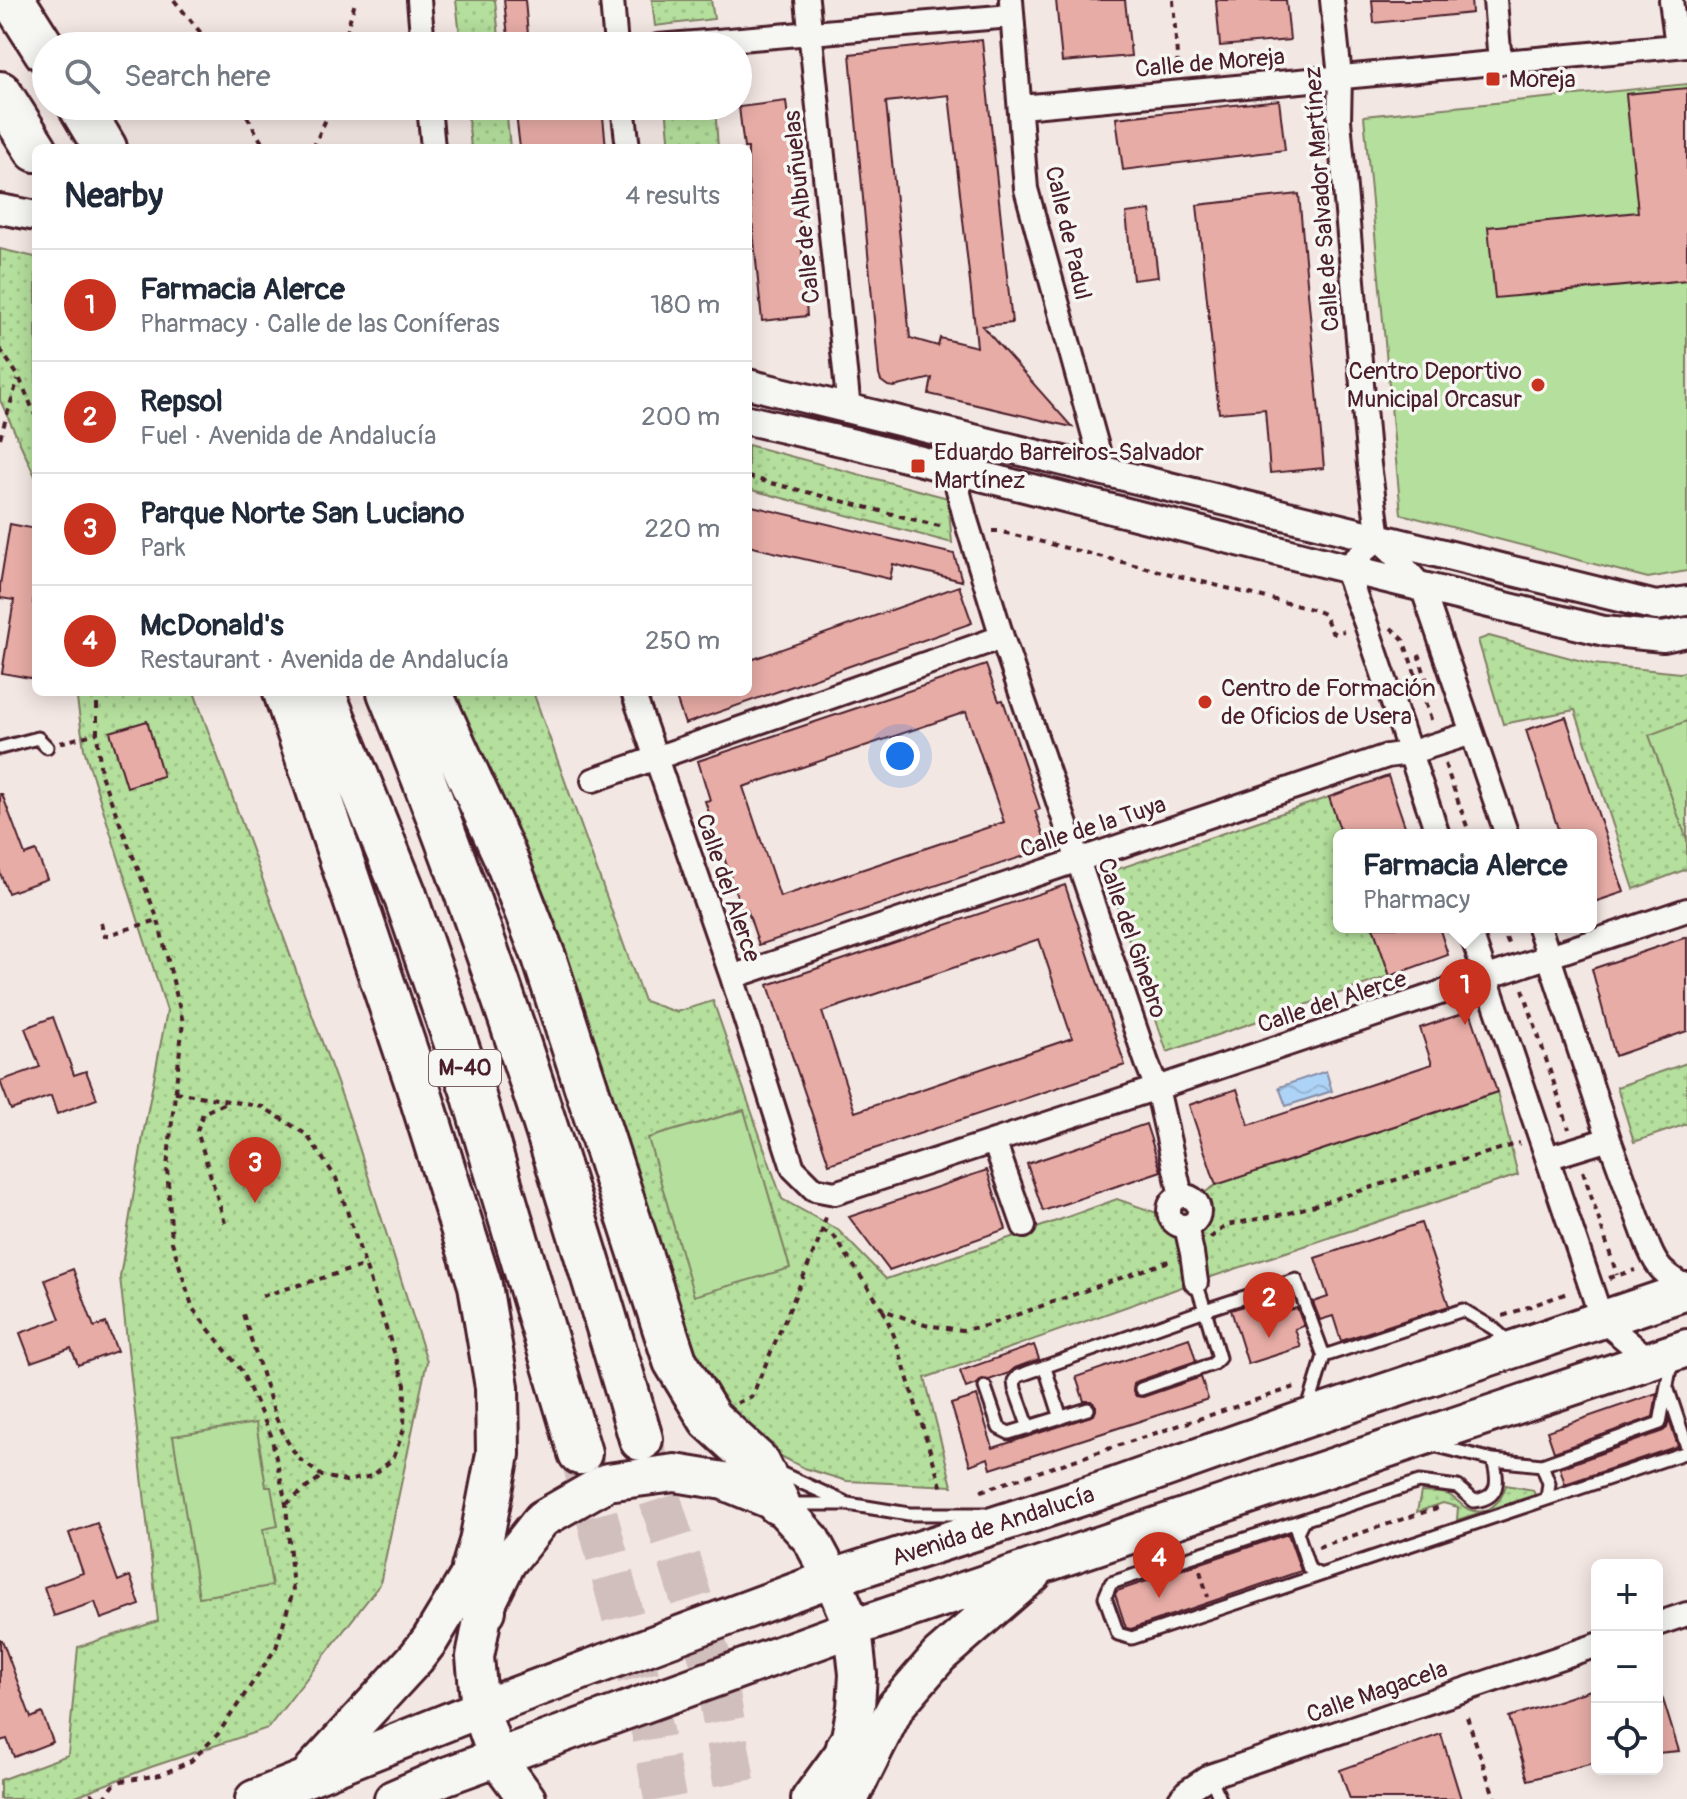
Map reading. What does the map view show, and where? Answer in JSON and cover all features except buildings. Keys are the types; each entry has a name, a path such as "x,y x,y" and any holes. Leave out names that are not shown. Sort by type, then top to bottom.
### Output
{"highway":[{"path":"13,0 33,32"},
{"path":"0,93 32,144"},
{"path":"88,120 103,144"},
{"path":"286,696 417,1084 480,1285 497,1387 498,1454 473,1569 484,1610"},
{"name":"M-40","path":"325,696 405,895 464,1065 580,1453"},
{"name":"M-40","path":"391,696 430,791 511,1023 590,1265 641,1439"},
{"path":"432,696 504,854 544,957 675,1361 710,1419 758,1463 778,1503"},
{"path":"841,1799 848,1747"}],"main road":[{"name":"Avenida de Andalucía","path":"254,1799 480,1709 832,1578 1033,1514 1687,1289"},
{"path":"393,1799 446,1776 853,1628 1413,1440 1670,1363"},
{"path":"527,1799 497,1758 480,1709 475,1657 484,1610 507,1563 542,1519 607,1482 675,1473 724,1481 778,1503 811,1539 853,1628 858,1674 856,1707 848,1747 810,1799"},
{"path":"849,1799 896,1706 939,1656 1046,1563"},
{"name":"Avenida de Andalucía","path":"305,1778 416,1658 473,1569"}],"street":[{"path":"419,0 422,32"},
{"path":"612,0 615,32"},
{"name":"Calle de Albuñuelas","path":"807,0 849,410"},
{"name":"Calle de Salvador Martínez","path":"1332,0 1340,77 1339,120 1369,465 1379,538"},
{"path":"1495,0 1500,63"},
{"name":"Calle de Moreja","path":"1021,107 1682,45 1671,0"},
{"path":"752,38 1011,8"},
{"name":"Calle de Padul","path":"1011,8 1026,189 1104,472"},
{"path":"430,120 433,144"},
{"path":"625,120 628,144"},
{"path":"0,209 32,215"},
{"path":"752,385 1656,606 1687,601"},
{"path":"752,421 1604,631 1663,637 1687,632"},
{"name":"Calle del Ginebro","path":"953,470 1002,637 1157,1088 1181,1196 1191,1198 1197,1205 1197,1218 1186,1226 1196,1282"},
{"path":"1345,568 1379,538"},
{"path":"1379,538 1422,587 1505,829"},
{"path":"1345,568 1436,829"},
{"path":"593,780 1002,637"},
{"name":"Calle del Alerce","path":"634,696 732,977 793,1168 814,1189 835,1193 1687,910"},
{"name":"Calle de la Tuya","path":"732,977 1387,756 1409,753 1472,733"},
{"path":"1471,933 1602,1320 1670,1363"},
{"path":"1541,933 1609,1139 1656,1264 1662,1272 1687,1289"},
{"path":"1547,1158 1609,1139"},
{"path":"994,1141 1024,1226"},
{"path":"1663,1622 1687,1614"},
{"name":"Calle Magacela","path":"1180,1799 1210,1776 1591,1647"}],"lane":[{"path":"0,748 38,738 47,747"},
{"path":"1029,1428 1015,1389 1014,1381 1018,1376 1296,1280 1324,1356 1305,1419"},
{"path":"1141,1389 1213,1364 1219,1358 1196,1282"},
{"path":"1324,1356 1463,1310 1493,1328 1517,1348"},
{"path":"1493,1460 1496,1481 1493,1494 1485,1500 1474,1501 1458,1487 1419,1482 1111,1583 1105,1597 1118,1634 1132,1638 1212,1612 1687,1449 1670,1363"},
{"path":"1413,1440 1493,1460 1542,1465 1660,1423 1670,1363"},
{"path":"1045,1368 1061,1418"},
{"path":"985,1387 999,1428 1009,1433 1088,1409"},
{"path":"758,1463 848,1504"},
{"path":"1542,1465 1549,1483 1547,1499"},
{"path":"778,1503 848,1504 909,1514 1033,1514"},
{"path":"1303,1520 1297,1532 1309,1569 1320,1575"},
{"path":"1210,1776 1220,1799"}],"path":[{"path":"174,0 200,32"},
{"path":"347,32 356,0"},
{"path":"1173,0 1180,92"},
{"path":"249,120 263,144"},
{"path":"315,144 326,120"},
{"path":"0,349 19,377 32,408"},
{"path":"0,438 19,377"},
{"path":"752,478 945,527"},
{"path":"998,531 1315,610"},
{"path":"1425,655 1419,657 1431,693"},
{"path":"79,1799 91,1794 101,1799 122,1781 160,1775 191,1761 218,1734 276,1648 293,1591 286,1504 271,1435 241,1370 193,1309 172,1242 167,1167 183,1022 158,920 101,775 97,696"},
{"path":"47,747 97,733"},
{"path":"101,923 104,936 158,920"},
{"path":"1504,933 1617,1275"},
{"path":"175,1092 263,1107 307,1135 336,1178 405,1385 404,1429 393,1459 372,1476 346,1481 322,1476 298,1458 286,1439 264,1383 243,1314"},
{"path":"225,1223 197,1131 203,1113 229,1101"},
{"path":"883,1310 925,1325 962,1330 985,1326 1192,1253 1227,1225 1289,1213 1520,1143"},
{"path":"729,1406 752,1396 822,1230 827,1210"},
{"path":"822,1230 834,1236 883,1310 895,1338 943,1492"},
{"path":"1484,1323 1656,1264"},
{"path":"262,1296 366,1265"},
{"name":"Avenida de Andalucía","path":"981,1491 1318,1379"},
{"path":"286,1504 322,1476"},
{"path":"1303,1551 1443,1506"},
{"path":"1195,1556 1212,1612"},
{"path":"1467,1717 1495,1799"}],"green space":[{"path":"456,0 495,0 498,32 459,32"},
{"path":"652,0 711,0 714,19 655,26"},
{"name":"Centro Deportivo Municipal Orcasur","path":"1687,84 1687,571 1648,578 1401,514 1364,116"},
{"path":"468,120 507,120 510,144 471,144"},
{"path":"667,120 716,120 718,144 670,144"},
{"path":"0,249 32,256 32,469 0,400"},
{"path":"752,446 948,498 952,543 752,490"},
{"path":"1489,636 1593,664 1680,673 1687,671 1687,869 1634,889 1575,710 1503,724 1478,640"},
{"path":"77,696 195,696 348,1113 427,1361 380,1584 268,1728 68,1799 0,1799 0,1780 68,1755 78,1647 158,1621 120,1277 167,1011 84,749"},
{"path":"451,696 534,696 644,1001 676,1012 713,1001 782,1199 838,1230 886,1279 1117,1199 1168,1217 1216,1185 1497,1092 1518,1175 1196,1282 925,1378 952,1486 847,1481 804,1468 759,1445 713,1399 686,1334 584,1012 506,814"},
{"path":"1687,721 1687,840 1649,735"},
{"path":"1329,797 1340,829 1333,829 1333,933 1375,933 1390,976 1167,1052 1106,873"},
{"path":"1687,1063 1687,1124 1634,1142 1617,1087"},
{"path":"744,1110 790,1268 694,1296 648,1138"},
{"path":"256,1423 266,1487 271,1487 278,1526 263,1529 272,1586 199,1597 173,1436"},
{"path":"1506,1485 1533,1490 1535,1495 1457,1520 1458,1507 1443,1503 1417,1512 1421,1492 1447,1494 1465,1508 1487,1510 1501,1497"}],"water":[{"path":"1326,1071 1332,1091 1286,1106 1279,1087"}],"tunnel":[{"path":"641,1439 716,1677 737,1799"},
{"path":"581,1454 652,1731 665,1799"}],"place":[{"name":"Moreja","path":"1493,79"},
{"name":"Centro Deportivo Municipal Orcasur","path":"1538,385"},
{"name":"Eduardo Barreiros-Salvador Martínez","path":"918,466"},
{"name":"Centro de Formación de Oficios de Usera","path":"1205,702"},
{"name":"Farmacia Alerce","path":"1465,1025"},
{"name":"Parque Norte San Luciano","path":"255,1203"},
{"name":"Repsol","path":"1269,1338"},
{"name":"McDonald's","path":"1159,1598"}]}
